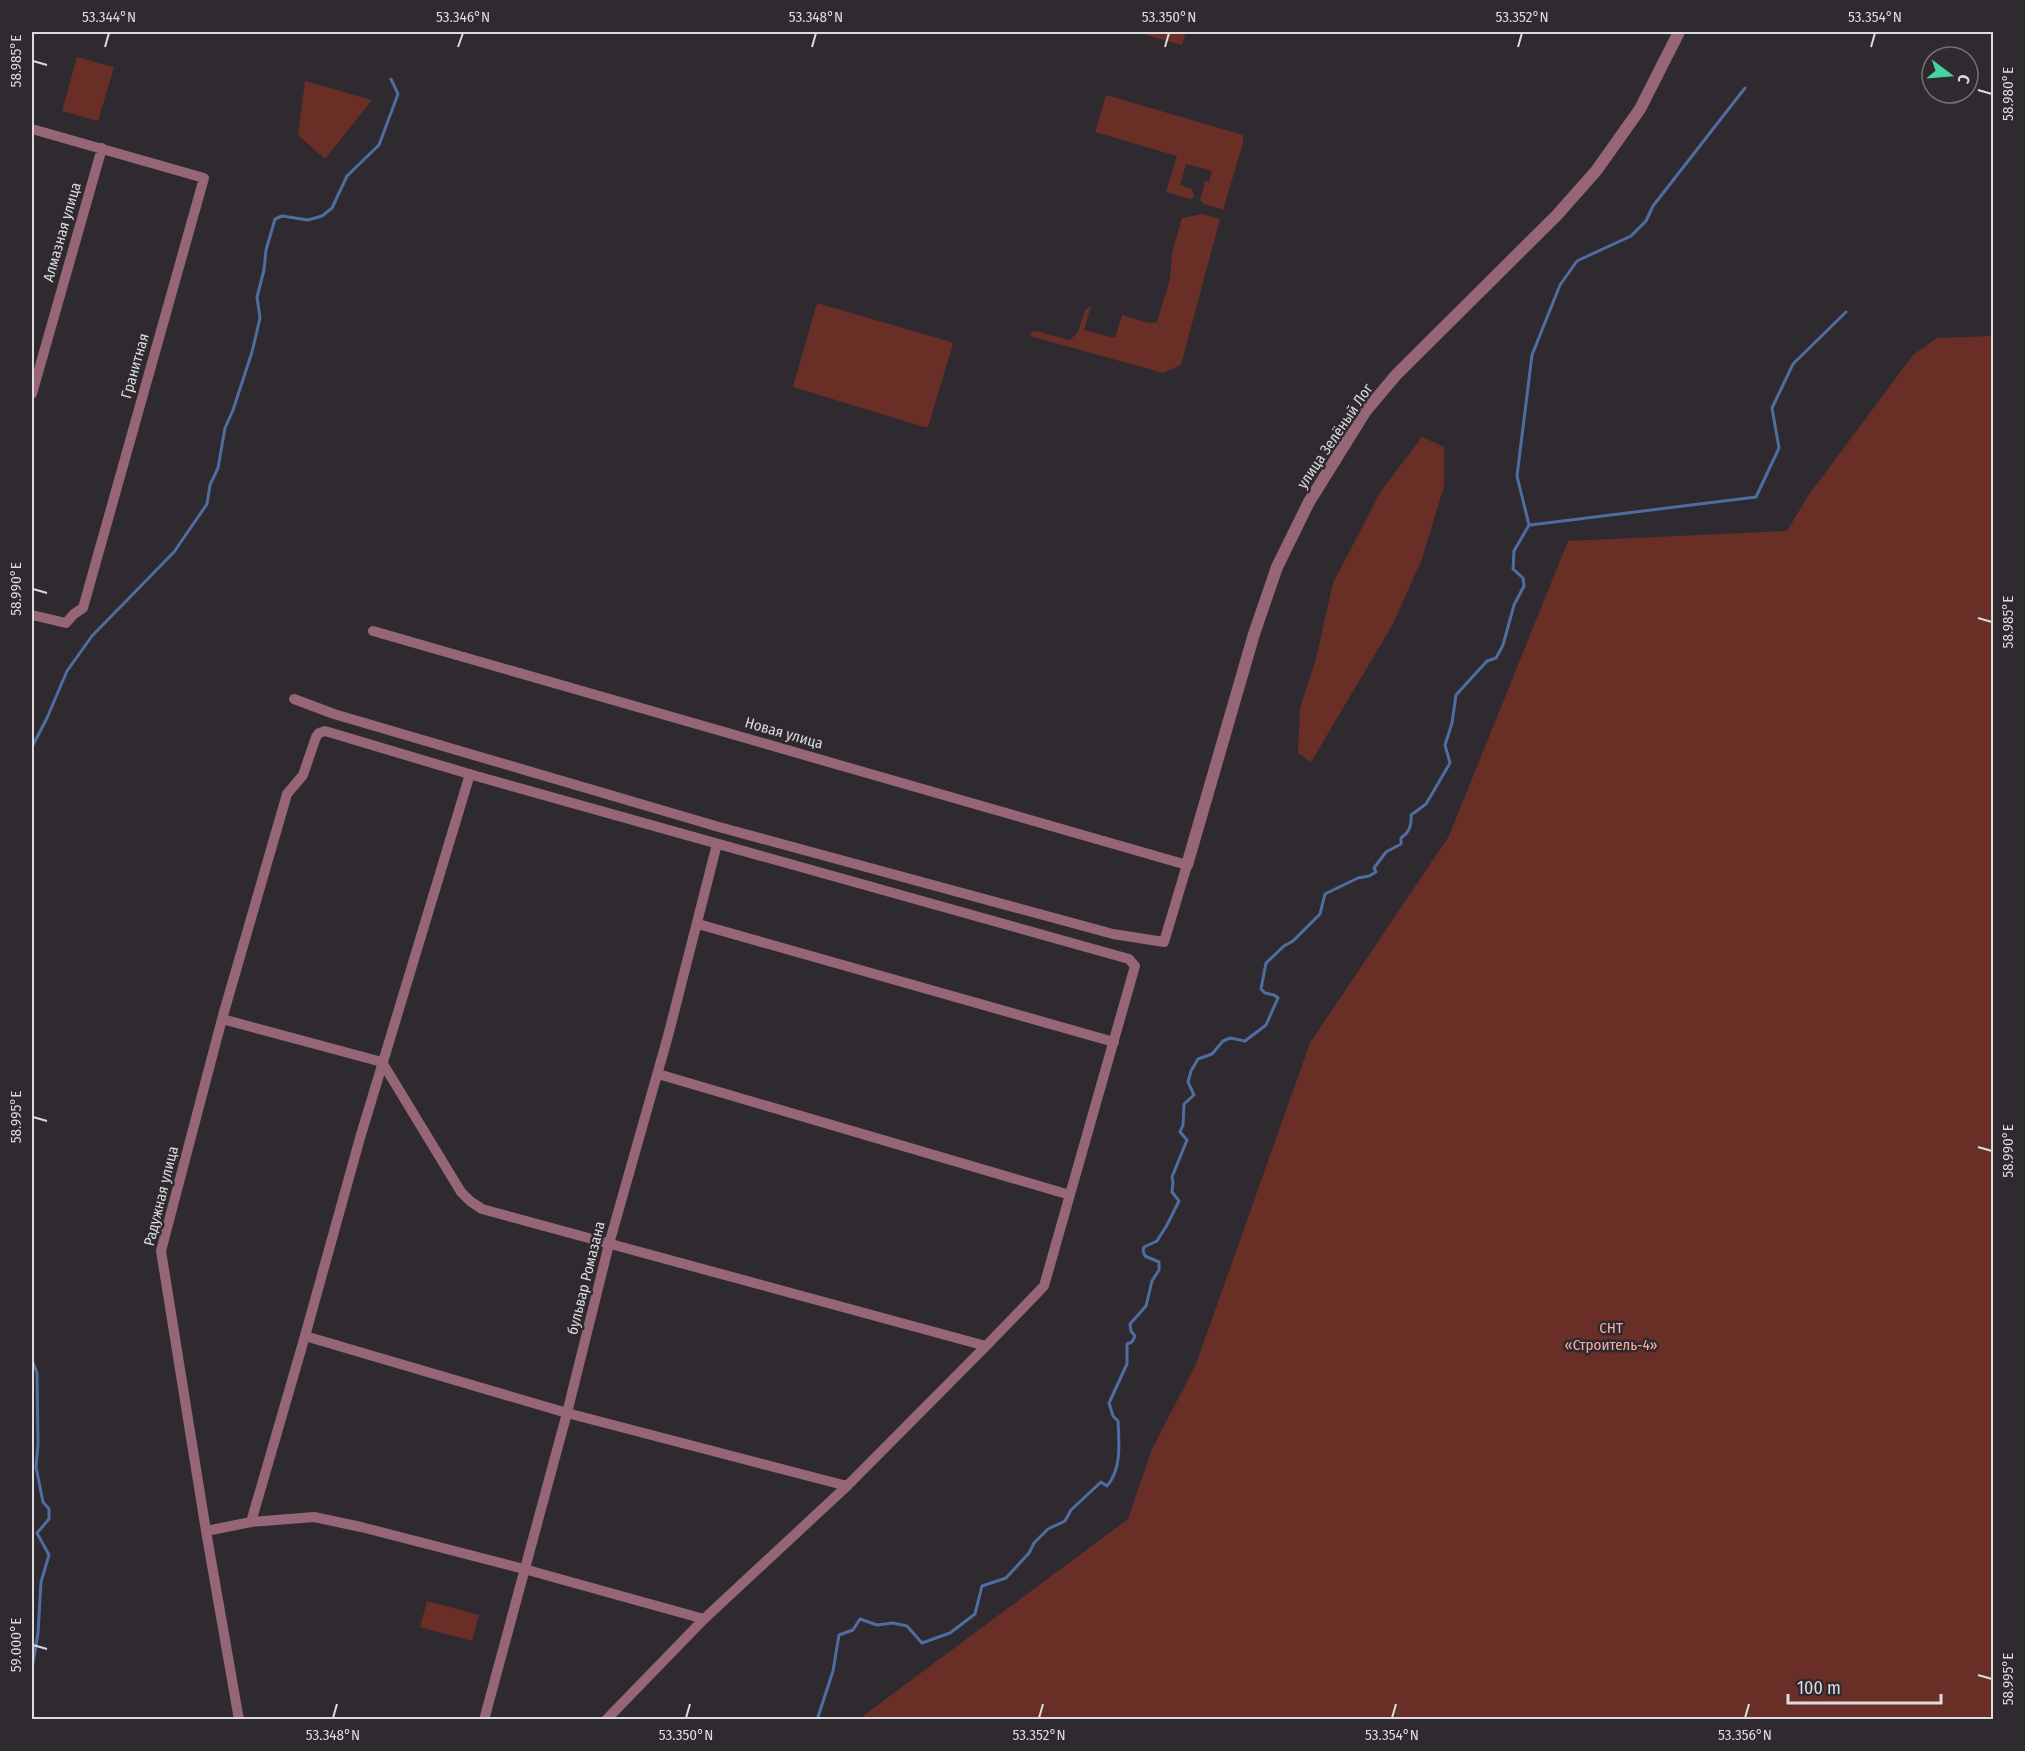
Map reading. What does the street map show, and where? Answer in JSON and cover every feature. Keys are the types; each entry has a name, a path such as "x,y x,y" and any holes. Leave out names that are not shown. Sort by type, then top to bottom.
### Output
{"street":[{"name":"улица Зелёный Лог","path":"294,699 346,717 719,827 1113,934 1164,942 1254,634 1277,567 1309,502 1365,412 1396,375 1557,215 1596,171 1640,109 1679,32"},
{"path":"32,129 102,148"},
{"name":"Алмазная улица","path":"32,394 102,148"},
{"name":"Гранитная","path":"32,615 66,623 83,609 204,178 102,148"},
{"name":"Новая улица","path":"374,631 1187,865"},
{"name":"Радужная улица","path":"239,1719 206,1532 161,1251 222,1019 287,794 303,775 314,742 320,733 325,731 470,774"},
{"path":"251,1522 382,1062 470,774 1130,959 1135,969 1044,1286 847,1486 704,1619 606,1719"},
{"name":"бульвар Ромазана","path":"484,1719 567,1413 609,1244 698,924 717,844"},
{"path":"698,924 1114,1042"},
{"path":"222,1019 382,1062 461,1192 482,1209 986,1347"},
{"path":"658,1074 1070,1195"},
{"path":"305,1336 567,1413 847,1486"},
{"path":"206,1532 251,1522 314,1517 524,1569 704,1619"}],"green space":[{"path":"1147,32 1186,32 1182,45 1146,35"},
{"path":"77,57 114,67 98,121 62,111"},
{"path":"305,81 372,100 325,159 298,135"},
{"path":"1106,95 1243,135 1243,143 1223,210 1204,204 1200,200 1205,181 1209,182 1212,171 1186,164 1180,185 1192,189 1194,197 1190,199 1166,192 1177,156 1095,132"},
{"path":"1202,214 1220,219 1181,365 1163,373 1030,336 1036,331 1070,340 1078,332 1085,310 1091,306 1084,330 1115,338 1122,315 1149,323 1157,322 1170,279 1172,253 1182,218"},
{"path":"817,303 953,344 928,427 793,387"},
{"name":"СНТ «Строитель-4»","path":"1993,336 1993,1719 859,1719 1128,1519 1152,1449 1196,1364 1310,1043 1449,836 1568,541 1787,531 1808,496 1913,355 1937,338"},
{"path":"1422,437 1444,447 1444,486 1422,559 1393,624 1311,762 1298,753 1300,708 1316,659 1333,583 1381,491"},
{"path":"427,1601 479,1615 472,1641 420,1627"}],"waterway":[{"path":"32,747 67,671 92,636 174,552 207,504 210,485 218,468 225,428 252,352 260,318 257,297 275,219 282,216 308,220 322,216 332,208 347,176 379,145 398,94 391,79"},
{"path":"817,1720 833,1671 839,1635 853,1630 860,1619 877,1625 893,1623 907,1626 922,1643 950,1633 975,1614 982,1586 1006,1578 1048,1529 1065,1521 1071,1510 1101,1482 1107,1486 1112,1479 1117,1464 1119,1438 1118,1421 1113,1416 1109,1403 1127,1364 1127,1344 1132,1342 1135,1336 1130,1324 1146,1306 1152,1281 1159,1270 1159,1262 1145,1256 1144,1247 1157,1241 1179,1201 1172,1192 1172,1177 1187,1140 1180,1132 1183,1125 1184,1104 1194,1095 1188,1082 1191,1071 1198,1059 1212,1054 1223,1041 1230,1038 1245,1041 1266,1025 1278,998 1261,989 1266,963 1284,946 1293,941 1320,914 1325,894 1376,872 1374,868 1386,852 1401,844 1401,838 1409,828 1411,815 1426,804 1450,763 1445,745 1452,723 1456,695 1487,661 1496,658 1503,645 1514,605 1524,586 1523,578 1513,569 1514,551 1529,525 1517,476 1532,355 1560,285 1577,261 1631,236 1646,221 1653,206 1745,88"},
{"path":"1530,525 1756,497 1779,448 1772,408 1793,364 1846,312"},
{"path":"32,1360 37,1373 36,1467 43,1502 49,1509 49,1519 37,1533 49,1555 41,1582 38,1633 32,1669"}]}
